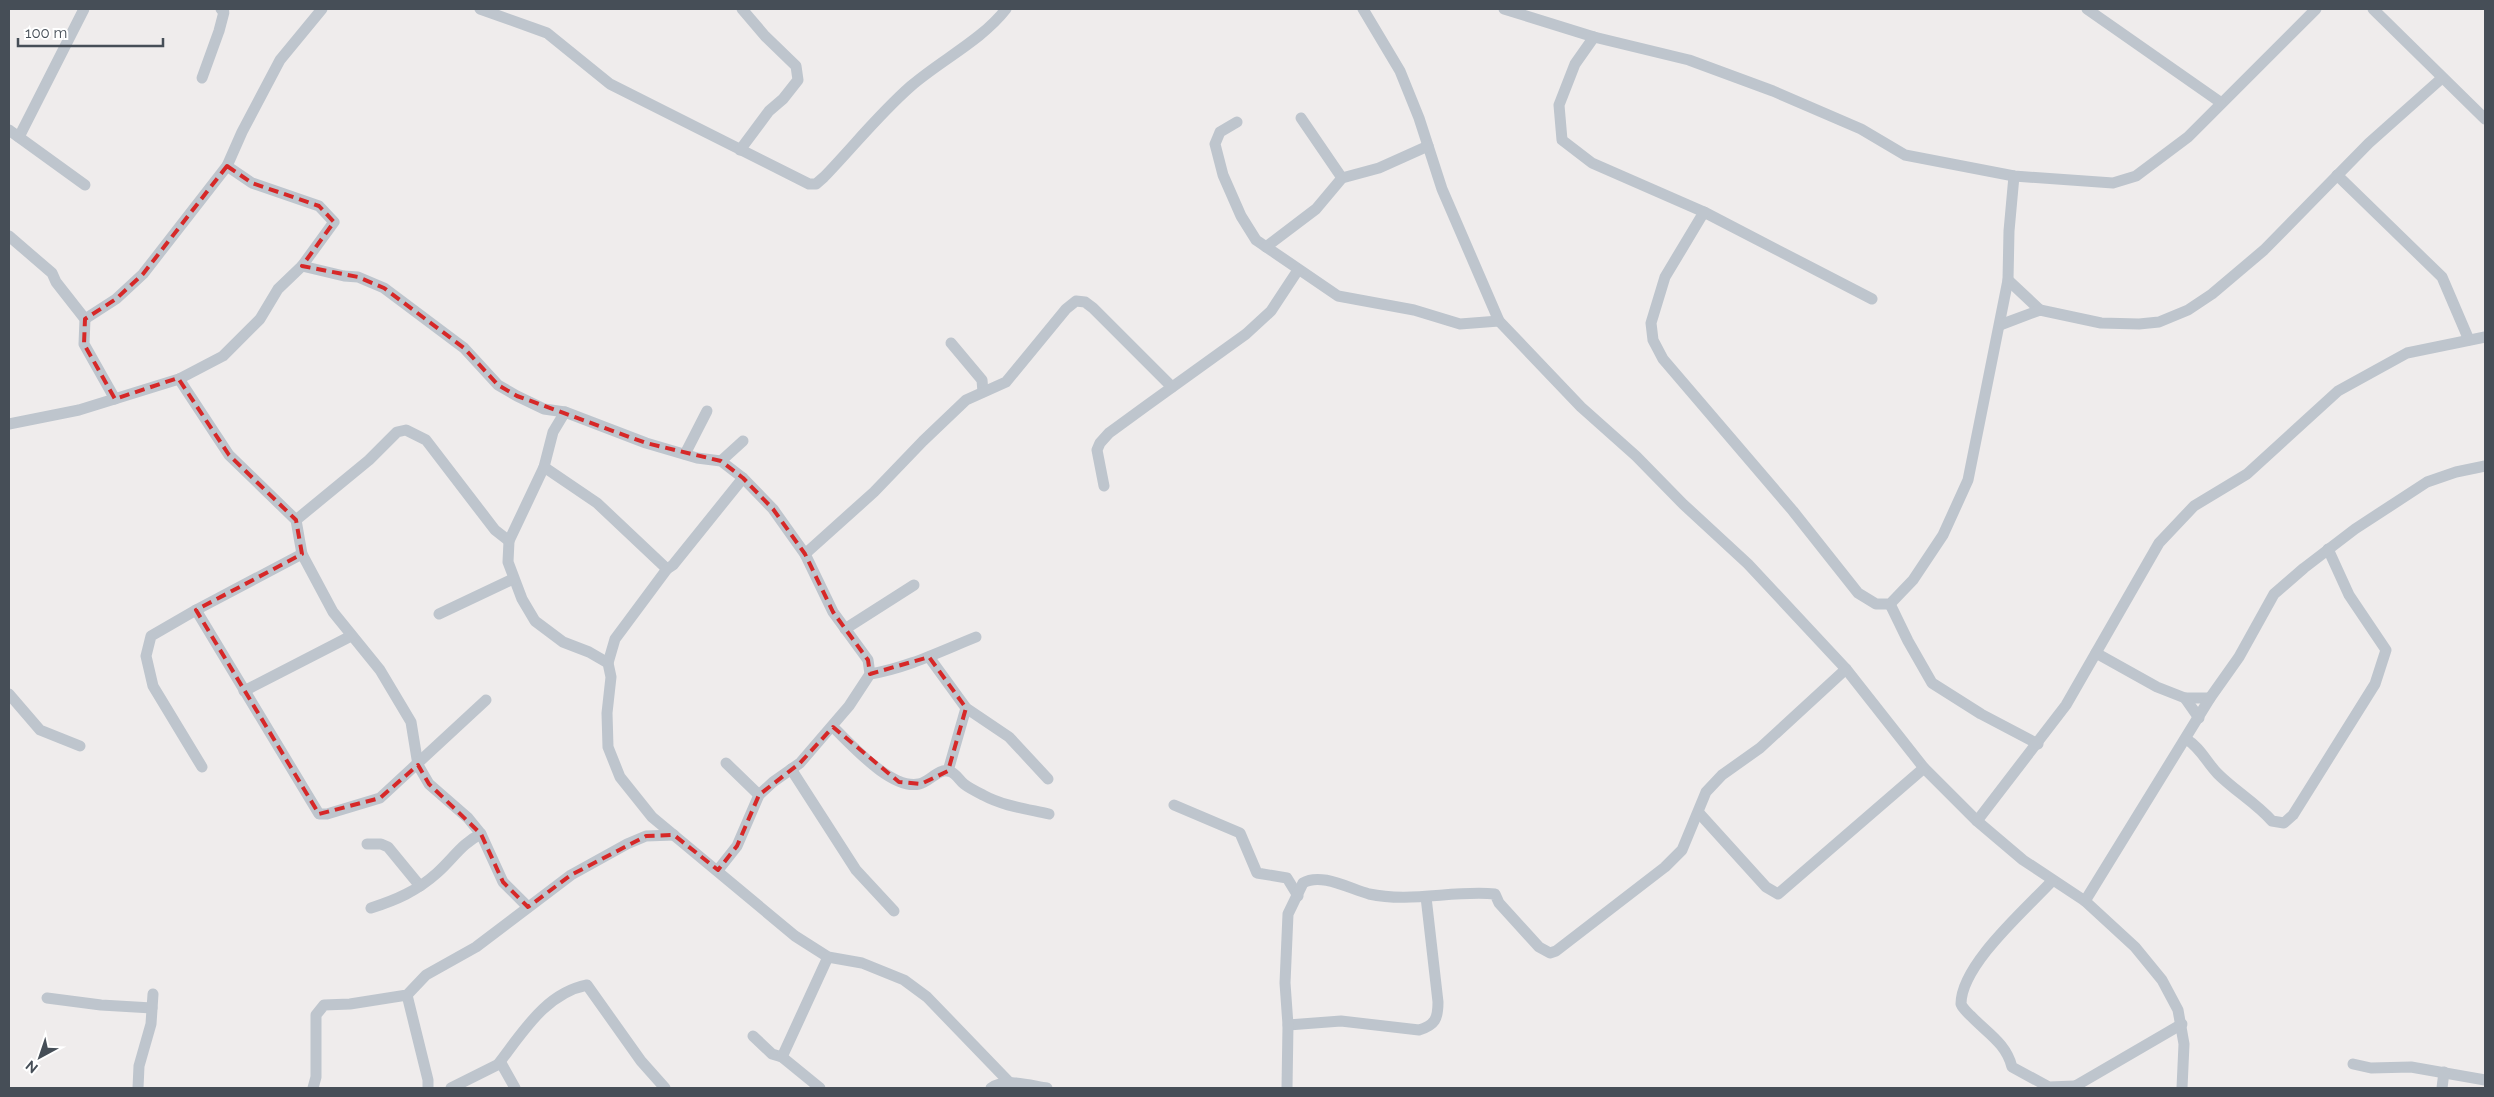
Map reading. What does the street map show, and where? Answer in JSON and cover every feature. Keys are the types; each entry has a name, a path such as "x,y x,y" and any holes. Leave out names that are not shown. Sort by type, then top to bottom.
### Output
{"street":[{"path":"19,137 84,9"},
{"path":"202,78 219,31 224,12 221,9"},
{"path":"85,319 116,299 143,274 227,166 280,60 322,9"},
{"path":"480,9 547,32 610,84 809,184 816,184 898,98 936,65 981,33 1006,9"},
{"path":"740,150 769,111 783,99 798,80 796,66 765,36 742,9"},
{"path":"1363,9 1400,71 1442,189 1499,321 1581,407 1636,456 1683,504 1748,564 1846,669 1924,768 1977,821 2023,860 2052,881 2085,901 2135,946 2162,980 2178,1010 2182,1024 2184,1044 2182,1088"},
{"path":"1504,9 1594,37 1689,60 1773,91 1861,129 1905,155 2014,176 2113,183 2136,176 2188,136 2220,102 2316,9"},
{"path":"2087,9 2220,102"},
{"path":"2374,9 2442,78 2485,118"},
{"path":"1594,37 1575,64 1559,105 1562,140 1592,163 1704,212 1872,299"},
{"path":"2000,325 2040,310 2101,322 2139,324 2159,322 2188,310 2212,294 2264,250 2370,143 2442,78"},
{"path":"1301,118 1342,178"},
{"path":"1238,122 1220,132 1215,144 1223,174 1241,216 1256,240 1338,296 1414,310 1460,324 1499,321"},
{"path":"9,130 84,184"},
{"path":"1266,247 1316,209 1342,178 1379,168 1428,146"},
{"path":"9,424 80,410 179,379 223,356 260,319 278,289 302,266 334,222 319,206 252,182 227,166"},
{"path":"2337,175 2442,277 2469,340"},
{"path":"1704,212 1665,278 1651,323 1653,340 1663,359 1710,413 1858,593 1876,604 1890,604 1913,580 1943,535 1968,480 2008,280 2009,231 2014,176"},
{"path":"9,236 52,272 56,282 85,319 84,344 115,399"},
{"path":"302,266 344,276 358,277 384,288 464,348 498,385 544,409 565,412 646,443 685,454 721,461 743,478 773,509 805,554 833,612 868,660 870,674 833,727 800,763 759,795 737,846 718,870"},
{"path":"1104,486 1097,450 1100,443 1109,433 1252,328 1270,311 1298,270"},
{"path":"2008,280 2040,310"},
{"path":"805,554 886,481 945,419 966,400 1006,382 1066,309 1076,301 1084,302 1093,308 1172,387"},
{"path":"1977,821 2038,744 2066,705 2159,543 2194,506 2247,474 2338,390 2407,354 2485,337"},
{"path":"951,343 982,380 983,392"},
{"path":"179,379 229,454 296,520 302,554 333,612 380,670 411,722 418,765 429,784 468,818 481,834 503,882 528,907"},
{"path":"565,412 553,432 544,468 509,541 508,562 514,579 535,621 563,642 589,652 608,663"},
{"path":"685,454 708,412"},
{"path":"296,520 369,460 397,432 406,430 426,440 495,530 509,541"},
{"path":"721,461 743,441"},
{"path":"2085,901 2210,698 2239,657 2274,594 2328,549 2427,482 2456,472 2485,466"},
{"path":"544,468 597,503 667,569"},
{"path":"743,478 673,565 667,569 615,639 608,663 611,677 607,713 608,747 620,777 652,817 795,936 828,957 862,963 904,980 927,997 1010,1086"},
{"path":"2186,739 2193,743 2219,775 2263,810 2272,821 2284,823 2294,815 2375,684 2386,650 2349,595 2328,549"},
{"path":"202,768 153,686 146,656 151,636 302,554"},
{"path":"439,614 514,579"},
{"path":"845,629 914,584"},
{"path":"1890,604 1932,683 1981,714 2038,744"},
{"path":"196,610 319,814 326,814 380,798 418,765 486,700"},
{"path":"244,691 351,636"},
{"path":"870,674 887,671 929,657 976,636"},
{"path":"2096,654 2157,687 2185,698 2210,698"},
{"path":"929,657 966,708 1009,737 1048,779"},
{"path":"1287,1088 1288,1025 1285,983 1288,914 1303,883 1316,878 1370,894 1392,897 1495,894 1498,903 1539,947 1550,953 1556,951 1665,867 1682,850 1699,813 1706,792 1722,775 1760,748 1846,669"},
{"path":"9,694 40,730 80,746"},
{"path":"2185,698 2199,718"},
{"path":"948,771 966,708"},
{"path":"833,727 882,771 899,782 909,785 921,784 943,771 953,772 964,784 989,799 1049,814"},
{"path":"726,763 759,795"},
{"path":"1699,813 1766,887 1778,894 1924,768"},
{"path":"791,769 856,870 894,911"},
{"path":"1174,805 1240,833 1258,872 1287,878 1298,896"},
{"path":"371,908 400,898 420,886 437,873 469,840 481,834"},
{"path":"313,1088 316,1077 316,1015 324,1005 359,1003 407,995 426,975 476,947 571,875 627,844 646,836 674,835"},
{"path":"367,844 381,844 388,847 420,886"},
{"path":"2052,881 1985,951 1967,982 1961,1004 2009,1053 2012,1067 2049,1086 2073,1087 2091,1083 2182,1024"},
{"path":"1288,1025 1341,1021 1419,1030 1430,1026 1438,1017 1438,1002 1426,897"},
{"path":"782,1057 828,957"},
{"path":"451,1088 500,1063 532,1021 555,997 576,987 586,985 592,990 606,1016 665,1088"},
{"path":"138,1088 139,1066 151,1024 153,994"},
{"path":"407,995 428,1080 428,1088"},
{"path":"47,998 101,1005 152,1008"},
{"path":"753,1036 772,1054 782,1057 820,1088"},
{"path":"500,1063 515,1088"},
{"path":"2352,1064 2370,1068 2411,1067 2485,1080"},
{"path":"2442,1088 2444,1072"},
{"path":"991,1088 995,1085 1048,1088"}],"highlighted area":[{"path":"227,166 252,183 319,206 334,222 302,266 358,277 384,288 464,348 498,385 517,396 646,443 721,461 743,478 773,509 805,554 833,612 868,660 870,674 929,657 966,708 948,771 921,784 899,782 833,727 800,763 759,795 737,846 718,870 674,835 646,836 571,875 528,907 503,882 481,834 429,784 418,765 380,798 319,814 196,610 302,554 296,520 229,455 178,378 115,399 84,344 85,319 116,299 143,274"}]}
